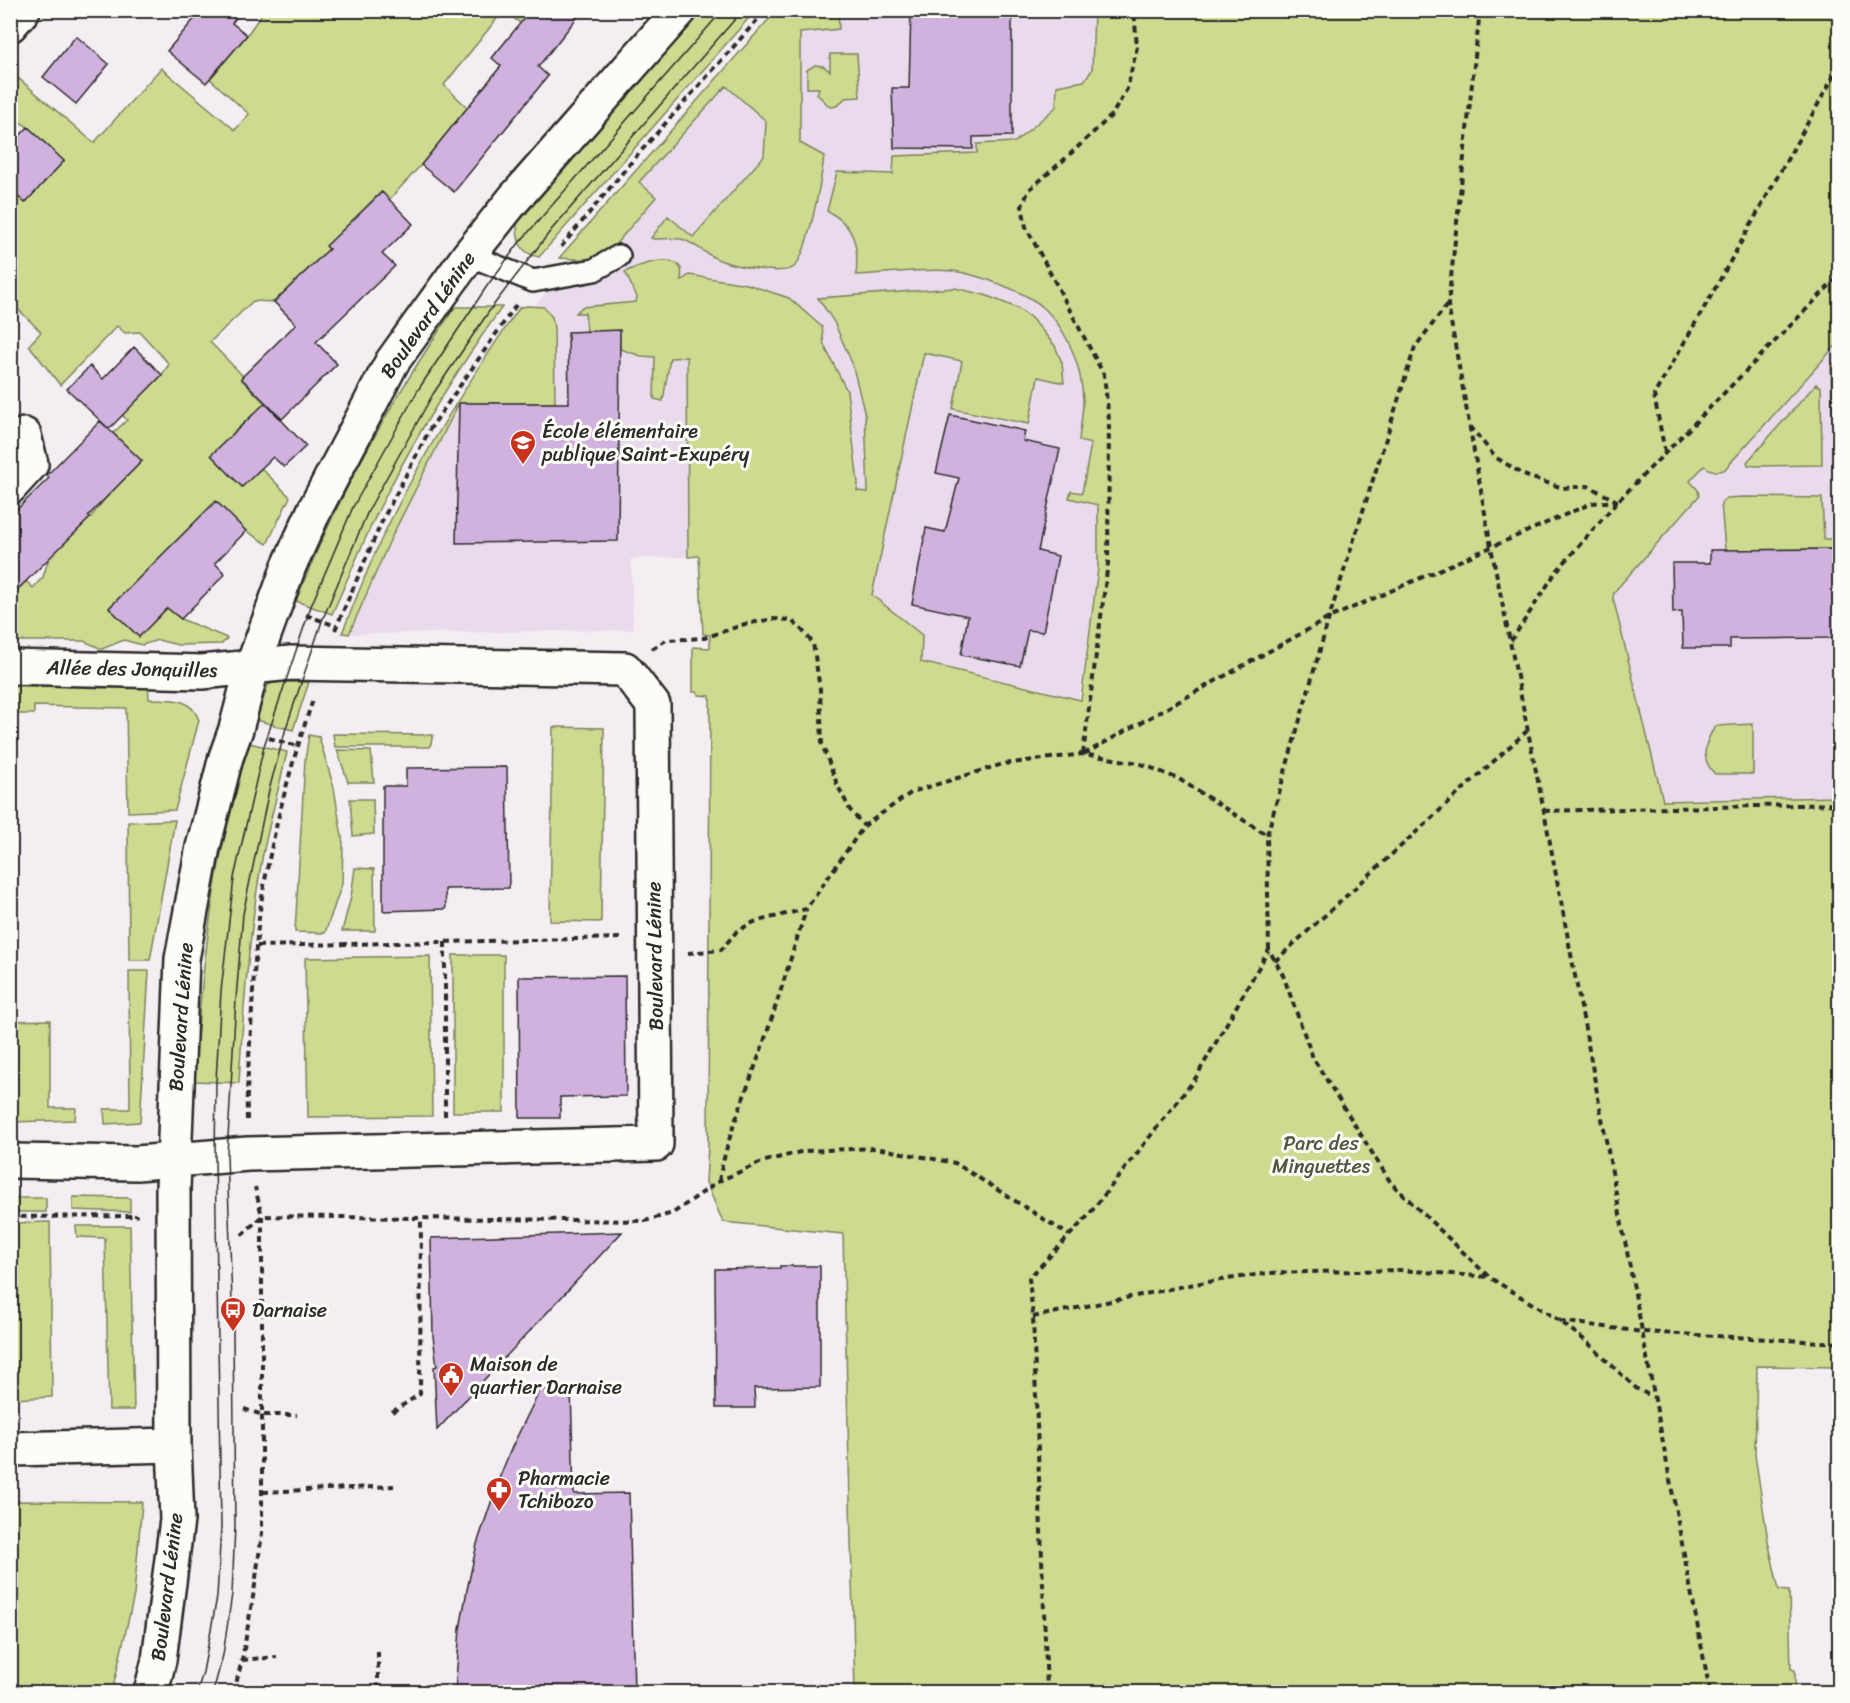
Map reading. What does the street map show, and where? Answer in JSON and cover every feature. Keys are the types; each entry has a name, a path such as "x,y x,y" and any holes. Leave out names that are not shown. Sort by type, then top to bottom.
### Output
{"street":[{"path":"10,25 23,10"},
{"name":"Boulevard Lénine","path":"151,1692 159,1660 177,1520 174,1445 174,1159 182,959 203,847 252,668 289,566 315,509 392,362 469,255 513,200 680,10"},
{"path":"10,487 31,464 24,435"},
{"path":"252,668 291,663 625,669"},
{"name":"Allée des Jonquilles","path":"10,668 202,672 252,668"},
{"name":"Boulevard Lénine","path":"10,1161 137,1163 248,1154 656,1144 653,705 625,669"},
{"path":"10,1449 174,1445"}],"lane":[{"path":"469,255 533,280 594,270 619,256"}],"path":[{"path":"234,1692 255,1585 262,1533 263,1492 262,1216 248,1154 247,1095 261,910 273,844 297,746 336,626 383,519 430,429 533,280 633,160 765,10"},
{"path":"1083,754 1108,563 1109,420 1104,375 1026,227 1022,206 1029,190 1112,115 1127,88 1137,47 1134,10"},
{"path":"1480,10 1448,304 1491,547 1544,811 1710,1692"},
{"path":"1665,452 1654,395 1839,65"},
{"path":"1511,641 1556,572 1618,501 1839,274"},
{"path":"1448,304 1415,347 1329,618 1267,835 1269,950 1283,975 1313,1058 1391,1183 1489,1277 1560,1321 1587,1342 1637,1389 1654,1397"},
{"path":"1468,424 1495,457 1526,476 1563,488 1588,486 1618,501"},
{"path":"1083,754 1329,618 1592,503 1618,501"},
{"path":"625,669 666,640 704,638 745,624 773,619 791,621 813,644 820,689 822,744 837,784 850,810 864,826"},
{"path":"1275,961 1528,730"},
{"path":"719,1181 735,1120 777,1003 806,909 864,826 912,792 1003,764 1083,754 1139,763 1179,779 1267,835"},
{"path":"1544,811 1839,804"},
{"path":"257,946 445,942 721,950 737,931 754,922 806,909"},
{"path":"445,942 445,1149"},
{"path":"1047,1692 1033,1317 1029,1278 1087,1217 1195,1079 1269,950"},
{"path":"242,1235 262,1216 645,1221 673,1213 719,1181 762,1162 804,1151 876,1148 955,1163 1069,1235"},
{"path":"10,1217 136,1216 137,1163"},
{"path":"392,1412 420,1394 421,1218"},
{"path":"1033,1317 1194,1284 1268,1273 1400,1270 1489,1277"},
{"path":"1560,1321 1642,1332 1839,1343"},
{"path":"244,1409 263,1415 297,1415"},
{"path":"263,1492 394,1486"},
{"path":"378,1652 378,1692"},
{"path":"242,1660 277,1657"}],"shaded area":[{"path":"783,11 1123,11 1127,29 1017,191 1014,209 1099,396 1098,568 1079,698 921,662 699,556 631,559 633,630 349,634 391,538 459,403 528,306 535,306 573,259 567,259"},
{"path":"1839,323 1839,797 1663,801 1598,584 1686,485"}],"green space":[{"path":"257,11 503,11 444,85 468,108 389,200 381,192 327,246 346,266 316,261 274,302 253,301 210,342 243,376 241,379 283,422 271,434 253,414 211,455 242,486 261,468 290,497 267,544 246,531 216,502 109,608 139,637 167,608 181,619 227,638 222,644 178,645 158,640 142,645 124,640 102,649 84,641 11,641 11,597 26,581 33,588 43,577 49,558 90,518 142,461 113,433 127,420 122,415 162,375 169,364 140,332 125,333 117,326 60,385 29,345 41,332 11,304 11,245 14,241 11,237 10,189 25,202 64,161 28,127 11,116 11,72 94,143 161,68 235,130 249,114 210,79 261,15"},
{"path":"505,11 527,11 557,32 546,44"},
{"path":"703,11 755,11 539,257 528,253 519,241 517,224"},
{"path":"776,11 838,11 839,29 800,33 800,143 824,156 809,232 799,260 794,267 780,271 748,267 717,259 681,239 651,238 668,216 693,237 764,156 766,121 726,86 639,182 656,197 610,251 592,260 559,258"},
{"name":"Parc des Minguettes","path":"1094,11 1839,11 1839,342 1724,470 1714,471 1704,466 1690,481 1698,490 1699,496 1614,592 1613,598 1663,801 1839,797 1839,1367 1757,1366 1755,1455 1768,1541 1779,1590 1789,1591 1791,1669 1795,1670 1795,1692 855,1692 843,1234 723,1222 706,1182 710,696 693,692 693,647 710,648 710,635 703,634 699,556 688,557 687,357 670,358 663,401 654,399 655,357 641,356 620,349 620,331 587,332 585,313 576,313 582,307 636,302 637,297 625,272 645,264 662,261 676,263 680,267 681,281 689,275 747,284 789,298 822,327 824,345 847,391 857,491 868,492 865,415 852,363 834,322 818,298 955,288 985,295 1017,308 1030,317 1055,346 1062,363 1064,383 1038,377 1029,424 953,409 962,361 924,353 872,595 922,635 921,662 1081,700 1098,568 1098,505 1069,498 1071,491 1082,493 1091,444 1079,441 1083,405 1082,388 1077,363 1067,339 1045,309 1027,296 975,276 942,270 856,275 857,255 853,238 844,223 827,211 837,172 893,174 894,156 977,153 977,144 1015,142 1056,107 1057,86 1084,81 1092,70"},
{"path":"830,54 857,54 860,97 845,98 839,105 830,107 817,94 819,88 807,88 807,70 815,65 823,66 830,71"},
{"path":"455,307 502,307 441,398 413,445 372,523 332,614 296,601 329,524 367,450 409,377"},
{"path":"520,307 544,307 552,317 555,403 459,403 391,538 349,634 342,633 381,540 428,450 463,392"},
{"path":"1839,359 1839,467 1834,467 1831,366"},
{"path":"1816,384 1821,387 1822,465 1748,465 1747,462"},
{"path":"1726,498 1822,498 1824,539 1839,539 1839,549 1725,550 1721,503"},
{"path":"276,682 309,682 293,730 256,720 268,685"},
{"path":"148,684 149,699 185,703 195,712 199,720 175,810 128,812 126,708 34,706 34,714 11,714 10,685"},
{"path":"1753,724 1753,774 1715,774 1707,763 1705,750 1716,726"},
{"path":"553,727 604,728 601,922 550,921"},
{"path":"333,734 433,735 430,747 335,747"},
{"path":"309,735 319,737 334,788 343,843 342,884 325,933 295,932 305,760"},
{"path":"249,743 287,752 257,887 247,971 239,1083 194,1081 211,910 227,826"},
{"path":"337,750 371,751 374,782 348,782"},
{"path":"350,799 373,799 374,834 353,836"},
{"path":"175,820 150,960 129,960 128,822"},
{"path":"355,868 374,869 375,931 342,931 351,897"},
{"path":"453,955 504,955 504,1112 453,1112"},
{"path":"430,956 432,1116 308,1117 305,958"},
{"path":"129,971 149,971 140,1122 105,1124 104,1109 130,1109"},
{"path":"50,1020 50,1108 76,1108 75,1120 11,1122 11,1021"},
{"path":"73,1197 130,1198 130,1212 73,1210"},
{"path":"10,1198 46,1198 46,1212 11,1212"},
{"path":"50,1222 52,1397 11,1399 11,1223"},
{"path":"76,1226 130,1226 134,1410 109,1410 105,1238 77,1237"},
{"path":"11,1501 142,1502 134,1595 112,1692 11,1692"}],"building":[{"path":"202,10 242,10 232,23 247,35 206,83 167,51"},
{"path":"531,10 583,10 538,67 548,76 454,192 421,165 501,66 492,58"},
{"path":"911,10 1012,10 1012,136 973,137 973,149 894,148 892,88 909,88"},
{"path":"76,36 109,64 76,104 43,77"},
{"path":"28,127 64,161 25,203 10,189 10,146"},
{"path":"382,192 413,224 382,254 395,266 316,342 337,364 282,419 241,378 296,324 274,302 329,249 326,246"},
{"path":"620,330 618,541 456,543 459,403 569,403 568,332"},
{"path":"134,347 162,375 109,429 67,389 90,366 103,379"},
{"path":"265,403 306,446 284,467 273,457 242,487 211,455"},
{"path":"950,415 1025,431 1023,441 1060,449 1038,551 1058,556 1043,632 1028,630 1020,666 961,655 968,616 912,604 926,528 945,532 959,478 936,473"},
{"path":"100,421 142,461 88,516 90,518 10,597 10,516 49,478 47,475"},
{"path":"216,501 246,531 215,563 225,574 181,619 167,608 139,637 109,608"},
{"path":"1839,549 1839,638 1730,639 1730,648 1683,648 1682,612 1673,613 1672,563 1710,563 1710,550"},
{"path":"507,767 509,888 445,889 446,909 383,911 383,786 406,786 406,768"},
{"path":"625,976 626,1096 560,1097 560,1118 520,1118 519,977"},
{"path":"622,1232 437,1430 434,1367 437,1366 433,1336 431,1238"},
{"path":"780,1266 820,1266 820,1387 754,1388 755,1408 716,1408 715,1269 780,1268"},
{"path":"540,1390 571,1390 574,1494 629,1493 634,1692 455,1692 460,1629 477,1544 500,1476"}],"tram line":[{"path":"197,1692 217,1597 221,1527 215,1156 221,991 234,878 264,746 311,606 353,507 418,390 487,286 519,243 723,10"},
{"path":"213,1692 223,1655 232,1594 235,1526 233,1333 227,1155 236,999 243,914 269,790 286,728 322,621 368,511 433,394 492,307 552,229 743,10"}],"place":[{"name":"École élémentaire publique Saint-Exupéry","path":"523,466"},
{"name":"Darnaise","path":"233,1333"},
{"name":"Maison de quartier Darnaise","path":"451,1398"},
{"name":"Pharmacie Tchibozo","path":"499,1513"}]}
